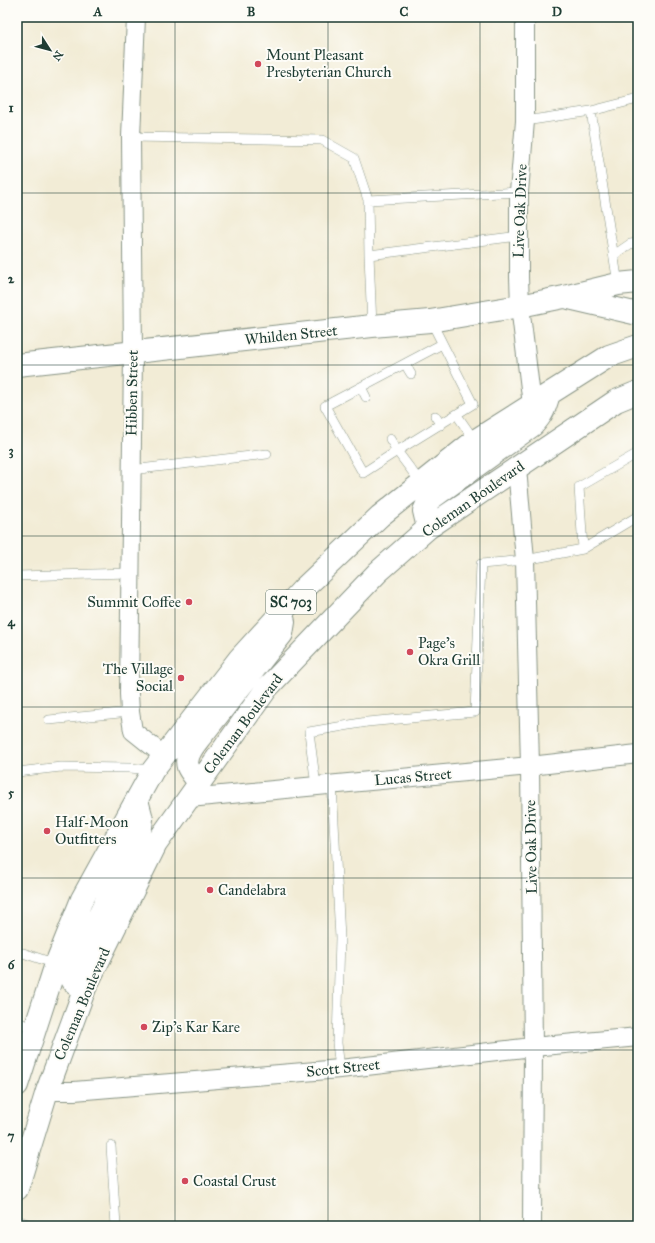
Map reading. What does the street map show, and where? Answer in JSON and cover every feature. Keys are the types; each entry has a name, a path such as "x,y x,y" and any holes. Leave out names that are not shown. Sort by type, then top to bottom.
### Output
{"main road":[{"name":"Whilden Street","path":"17,365 430,321 520,306 628,283"},
{"name":"Whilden Street","path":"564,297 638,314"},
{"name":"SC 703","path":"17,1085 26,1026 56,964 82,899 158,763 238,659 302,590 380,516 475,441 609,356 638,346"},
{"name":"Coleman Boulevard","path":"17,1189 47,1091 85,988 156,844 267,688 378,572 428,528 616,401 638,392"},
{"path":"428,528 424,511 429,500 533,425 545,409 541,399"},
{"path":"194,790 187,759 190,751 282,634 284,622 282,612"},
{"path":"85,988 73,982 71,980 71,975 141,827 142,819 137,800"}],"street":[{"name":"Hibben Street","path":"136,17 131,137 133,353 129,694 133,731 158,763"},
{"name":"Live Oak Drive","path":"525,17 525,121 519,192 520,306 541,399"},
{"name":"Live Oak Drive","path":"517,468 525,560 530,766 533,1047 532,1226"},
{"name":"Lucas Street","path":"194,790 324,785 530,766 638,754"},
{"name":"Scott Street","path":"47,1091 82,1090 340,1069 533,1047 638,1037"}],"lane":[{"path":"525,121 592,110 638,99"},
{"path":"592,110 614,255 628,283"},
{"path":"131,137 322,140 354,158 368,200 368,255 372,326"},
{"path":"368,200 519,192"},
{"path":"368,255 519,236"},
{"path":"614,255 630,244 638,243"},
{"path":"430,321 442,344 473,404 363,473 325,406 442,344"},
{"path":"405,364 411,374"},
{"path":"361,387 366,397"},
{"path":"457,415 475,441"},
{"path":"435,416 441,424"},
{"path":"390,438 397,451 421,484"},
{"path":"583,549 579,487 638,453"},
{"path":"131,470 267,454"},
{"path":"340,1069 337,1043 340,938 324,785 309,732 367,722 476,712 481,564 525,560 583,549 638,516"},
{"path":"17,576 130,573"},
{"path":"48,720 130,712"},
{"path":"17,772 61,767 129,768 158,763"},
{"path":"17,954 23,953 56,964"},
{"path":"111,1146 116,1226"},
{"path":"17,1220 32,1226"}],"place":[{"name":"Mount Pleasant Presbyterian Church","path":"258,64"},
{"name":"Summit Coffee","path":"189,602"},
{"name":"Page's Okra Grill","path":"410,652"},
{"name":"The Village Social","path":"181,678"},
{"name":"Half-Moon Outfitters","path":"47,831"},
{"name":"Candelabra","path":"210,890"},
{"name":"Zip's Kar Kare","path":"144,1027"},
{"name":"Coastal Crust","path":"185,1181"}]}
